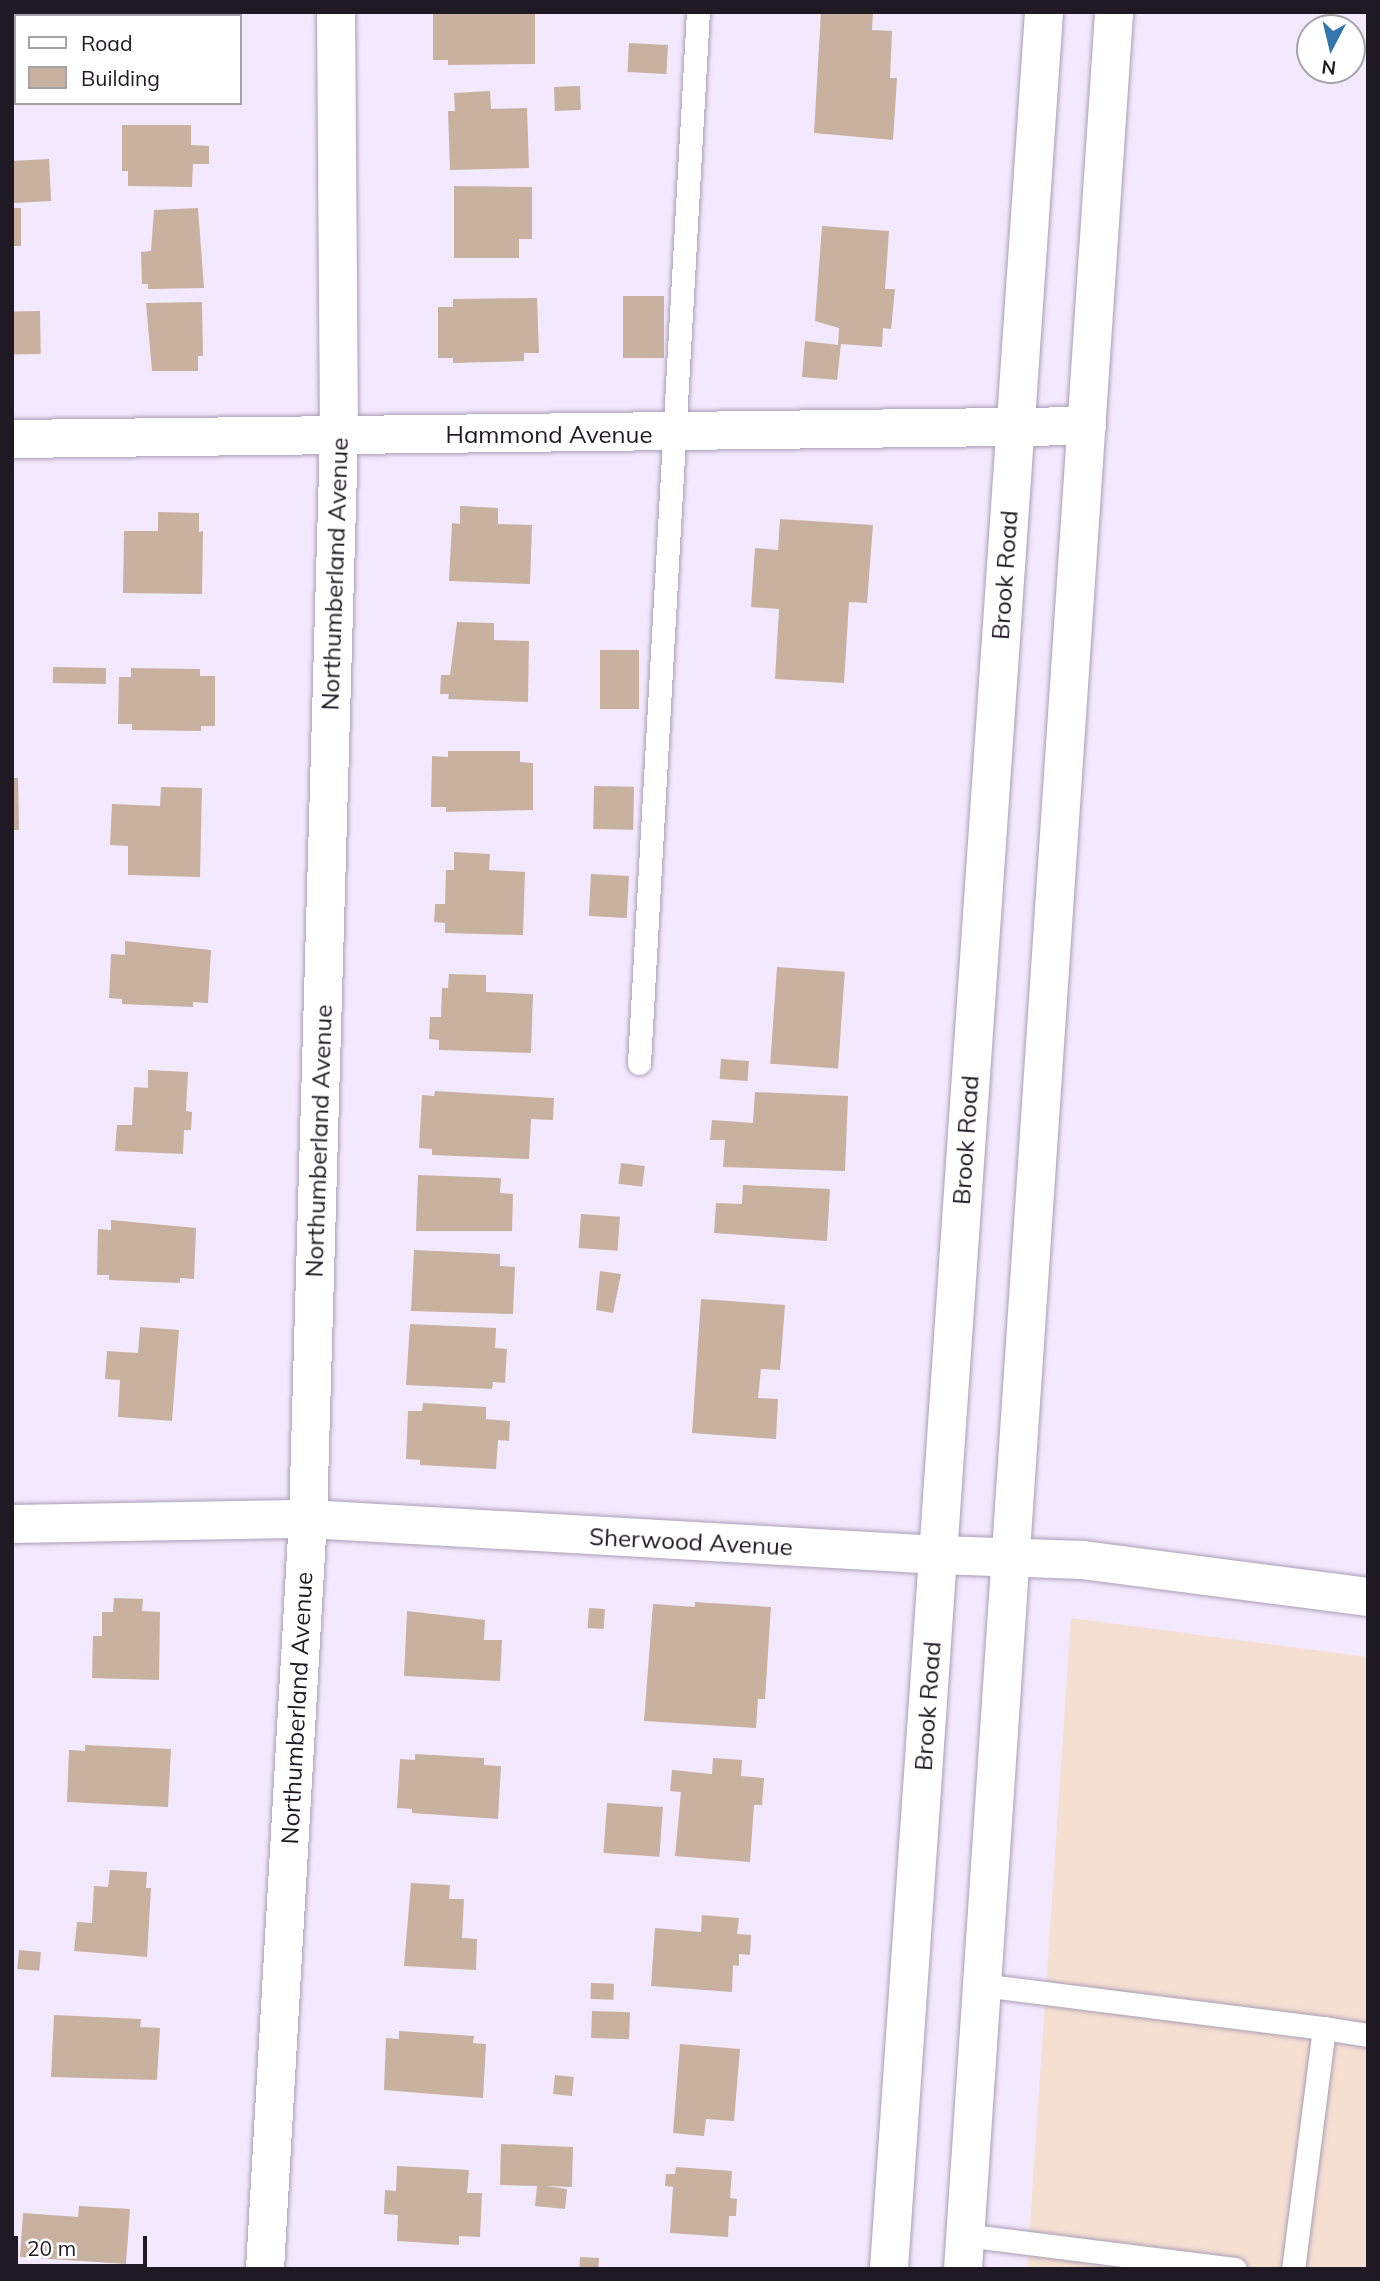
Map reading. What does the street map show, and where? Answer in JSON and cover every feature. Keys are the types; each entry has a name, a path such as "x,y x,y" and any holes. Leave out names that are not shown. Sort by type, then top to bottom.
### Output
{"street":[{"name":"Northumberland Avenue","path":"265,2269 308,1519 339,436 336,12"},
{"name":"Brook Road","path":"889,2269 1044,12"},
{"path":"964,2252 1114,12"},
{"name":"Hammond Avenue","path":"12,439 677,434 1087,426"},
{"name":"Sherwood Avenue","path":"12,1524 308,1519 939,1555 1083,1560 1368,1597"}],"lane":[{"path":"639,1063 677,434 698,12"},
{"path":"982,1985 1368,2035"},
{"path":"1293,2269 1324,2028"},
{"path":"964,2252 1236,2269"}],"shaded area":[{"path":"1071,1618 1368,1657 1368,2269 1027,2269"}],"building":[{"path":"433,12 535,12 535,64 448,65 448,60 433,60"},
{"path":"821,12 873,12 872,30 892,31 890,78 897,78 893,140 814,133"},
{"path":"629,43 668,45 666,74 627,72"},
{"path":"12,46 14,46 14,66 12,87"},
{"path":"580,86 581,110 555,111 554,87"},
{"path":"490,91 491,109 527,108 529,168 450,170 448,111 455,111 454,93"},
{"path":"122,125 191,125 191,145 209,146 209,164 193,164 192,187 128,186 128,171 122,171"},
{"path":"49,159 51,201 14,203 12,161"},
{"path":"454,186 532,187 532,239 519,239 519,258 454,258"},
{"path":"12,208 21,208 21,246 12,246"},
{"path":"198,208 204,288 148,289 148,284 142,284 141,252 151,251 154,210"},
{"path":"822,226 889,231 885,289 895,289 891,329 883,328 882,347 841,344 837,380 802,377 805,341 838,345 839,328 815,321"},
{"path":"623,296 664,296 664,358 623,358"},
{"path":"537,298 539,353 524,353 524,361 453,363 453,358 438,358 438,307 453,307 453,299"},
{"path":"202,302 203,356 198,356 198,371 152,371 146,303"},
{"path":"12,311 40,311 41,354 13,354"},
{"path":"460,506 498,508 498,524 532,525 530,584 449,581 452,523 460,524"},
{"path":"158,512 199,513 199,532 203,531 202,594 123,593 124,531 158,531"},
{"path":"780,519 873,525 867,603 849,602 844,683 775,679 779,609 751,607 755,548 778,550"},
{"path":"457,622 494,623 494,640 529,641 528,702 448,699 449,694 440,694 441,675 450,675"},
{"path":"600,650 639,650 639,709 600,709"},
{"path":"53,667 106,668 106,684 53,683"},
{"path":"131,668 200,669 200,676 215,676 215,726 201,726 201,731 132,730 132,724 118,724 119,677 131,677"},
{"path":"448,751 520,751 520,762 533,763 533,810 446,812 446,807 431,807 432,756 448,757"},
{"path":"12,778 18,778 19,830 12,830"},
{"path":"594,786 634,787 633,830 593,829"},
{"path":"161,787 202,788 200,877 128,875 128,846 110,845 112,804 160,806"},
{"path":"454,852 490,854 489,870 525,872 523,935 445,933 445,923 434,922 435,904 445,904 446,870 454,870"},
{"path":"591,874 629,876 627,918 589,916"},
{"path":"125,941 211,950 208,1003 193,1002 193,1007 122,1004 122,999 109,998 111,954 125,955"},
{"path":"777,967 845,972 838,1069 770,1064"},
{"path":"449,974 486,975 486,992 533,994 531,1053 439,1050 439,1040 429,1039 430,1017 441,1017 442,988 448,988"},
{"path":"721,1059 749,1061 748,1081 720,1079"},
{"path":"148,1070 188,1072 186,1111 192,1112 191,1130 184,1130 183,1154 115,1151 117,1125 132,1125 134,1087 148,1088"},
{"path":"435,1091 554,1098 553,1120 531,1119 529,1159 432,1155 432,1149 419,1148 422,1095 434,1096"},
{"path":"755,1092 848,1096 845,1171 723,1167 725,1140 710,1140 712,1120 753,1123"},
{"path":"621,1163 645,1166 642,1187 618,1184"},
{"path":"418,1175 501,1178 500,1193 513,1194 512,1231 416,1231"},
{"path":"743,1185 830,1189 827,1241 714,1233 716,1203 742,1204"},
{"path":"581,1214 620,1217 618,1251 579,1248"},
{"path":"111,1220 196,1228 194,1279 180,1278 180,1283 109,1280 109,1275 97,1275 98,1229 111,1230"},
{"path":"414,1250 500,1254 500,1266 515,1267 513,1314 411,1311"},
{"path":"600,1271 621,1274 613,1313 596,1310"},
{"path":"701,1299 785,1305 780,1370 761,1369 758,1398 778,1399 776,1439 692,1433"},
{"path":"410,1324 496,1328 495,1348 507,1349 505,1383 493,1382 492,1389 406,1385"},
{"path":"140,1327 179,1330 172,1421 118,1417 120,1380 105,1379 107,1351 138,1353"},
{"path":"423,1403 486,1407 486,1419 510,1421 509,1441 498,1440 496,1469 420,1465 420,1460 406,1459 408,1411 422,1411"},
{"path":"114,1598 143,1599 142,1611 160,1612 159,1680 92,1678 93,1636 102,1636 102,1612 113,1612"},
{"path":"695,1602 771,1607 765,1699 758,1699 756,1728 644,1721 653,1604 695,1607"},
{"path":"589,1608 605,1609 604,1629 588,1628"},
{"path":"407,1611 485,1620 484,1640 502,1640 500,1681 404,1676"},
{"path":"85,1745 171,1749 168,1807 67,1802 69,1750 85,1751"},
{"path":"415,1754 484,1758 484,1765 501,1766 498,1819 412,1813 412,1809 397,1808 400,1759 415,1760"},
{"path":"713,1758 742,1760 741,1776 764,1778 762,1805 754,1805 750,1862 675,1856 681,1792 670,1791 672,1770 712,1774"},
{"path":"607,1803 663,1807 659,1857 604,1853"},
{"path":"110,1870 147,1872 146,1888 151,1888 147,1957 74,1951 77,1922 92,1923 94,1886 108,1887"},
{"path":"411,1883 450,1885 449,1899 464,1899 462,1938 477,1939 476,1970 404,1966"},
{"path":"702,1915 739,1918 737,1934 751,1935 750,1955 739,1954 739,1966 733,1965 732,1992 651,1986 655,1928 701,1932"},
{"path":"19,1950 41,1952 39,1971 17,1969"},
{"path":"591,1983 614,1984 613,2000 590,1999"},
{"path":"592,2011 630,2012 629,2039 591,2038"},
{"path":"54,2015 141,2019 140,2027 160,2028 157,2080 51,2077"},
{"path":"399,2031 474,2036 473,2043 486,2044 483,2098 384,2090 386,2038 399,2039"},
{"path":"680,2044 740,2049 734,2121 706,2119 704,2136 673,2133"},
{"path":"555,2075 574,2077 572,2096 553,2094"},
{"path":"501,2144 573,2147 572,2187 546,2186 567,2189 565,2209 535,2206 537,2186 500,2185"},
{"path":"397,2166 469,2170 467,2193 482,2193 480,2237 459,2236 459,2245 397,2241 398,2215 384,2214 385,2190 396,2191"},
{"path":"676,2167 732,2171 730,2198 737,2199 736,2216 729,2216 728,2237 670,2233 673,2187 665,2186 666,2174 675,2174"},
{"path":"79,2206 130,2209 126,2264 20,2257 23,2213 78,2217"},
{"path":"580,2257 599,2258 598,2269 579,2269"}]}
